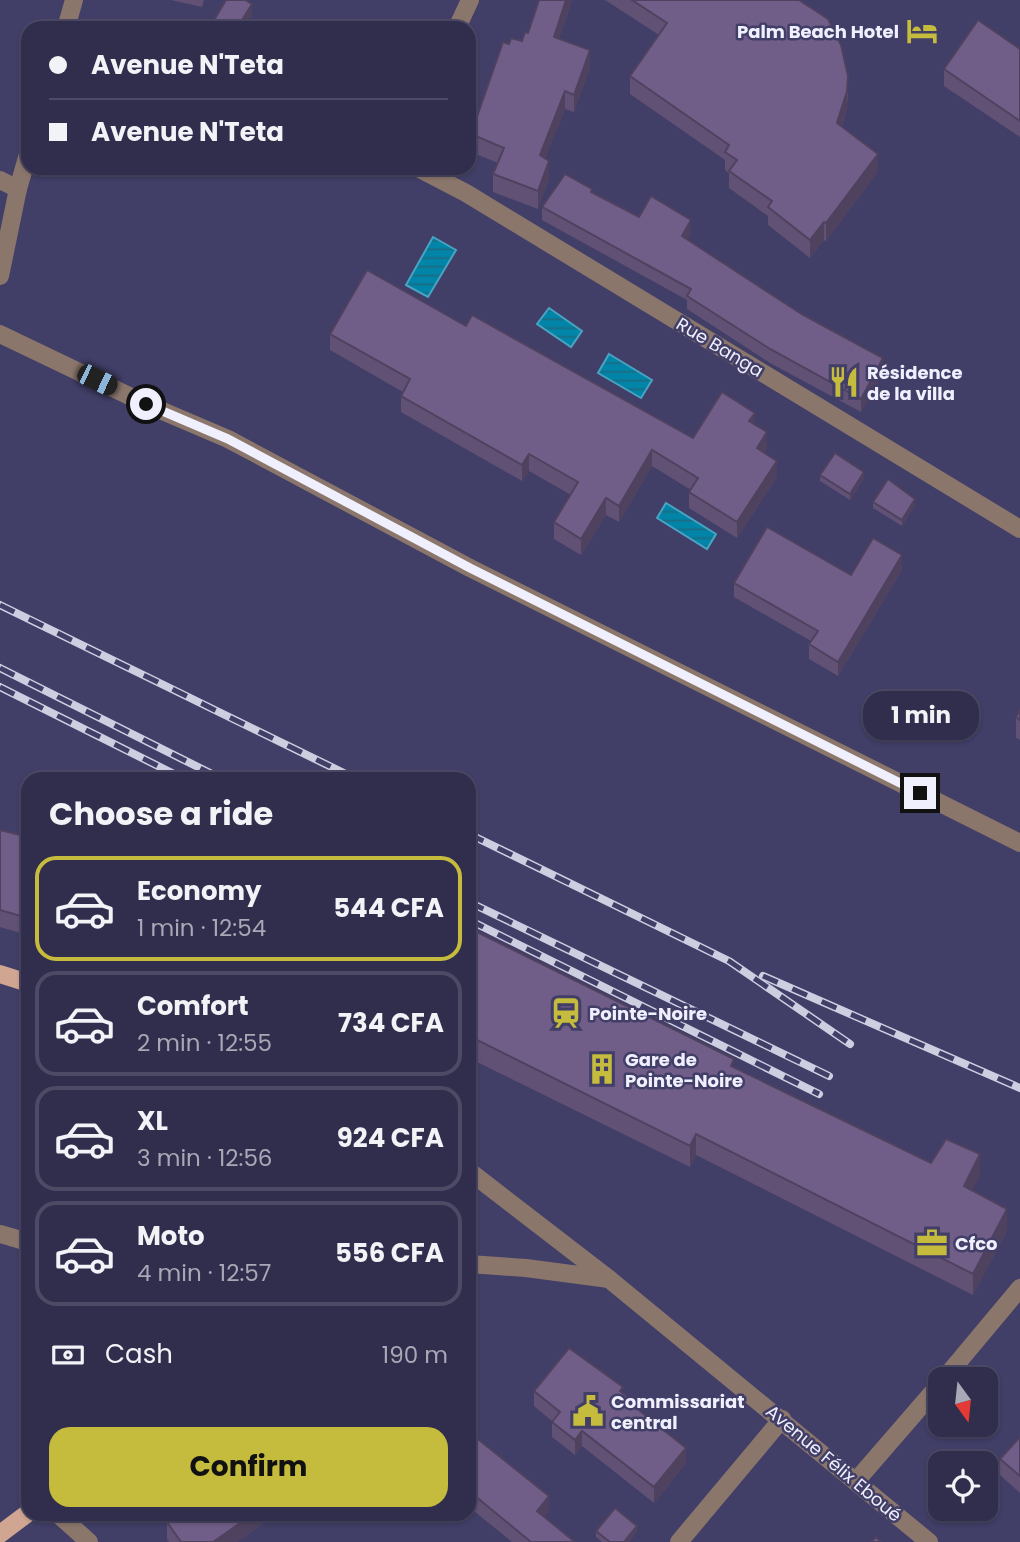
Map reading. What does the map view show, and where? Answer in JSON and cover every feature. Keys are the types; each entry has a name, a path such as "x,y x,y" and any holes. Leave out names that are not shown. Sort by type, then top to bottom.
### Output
{"main road":[{"path":"0,974 21,981"},
{"path":"0,1534 21,1518"}],"street":[{"path":"68,21 75,0"},
{"path":"460,21 470,0"},
{"path":"0,276 22,175"},
{"name":"Rue Banga","path":"431,175 466,193 1020,529"},
{"path":"0,180 18,189"},
{"path":"0,334 146,404 228,439 470,568 1020,843"},
{"name":"Avenue Félix Eboué","path":"476,1176 609,1279 929,1542"},
{"path":"0,1234 21,1240"},
{"path":"476,1264 609,1279"},
{"path":"954,1367 1020,1288"},
{"path":"856,1481 928,1398"},
{"path":"679,1542 782,1419"},
{"path":"66,1521 89,1542"}],"water":[{"path":"433,237 456,250 428,297 406,285"},
{"path":"549,308 582,331 571,347 537,324"},
{"path":"609,354 652,380 641,398 598,373"},
{"path":"666,503 716,534 707,549 657,518"}],"building":[{"path":"226,0 245,0 252,4 241,21 214,21"},
{"path":"539,0 566,0 554,37 590,50 574,95 565,91 540,155 549,161 538,191 493,174 504,148 476,136 476,120 503,42 509,44 511,38 522,41 525,32 528,33"},
{"path":"632,0 799,0 828,19 841,45 848,76 847,91 837,123 878,154 810,240 768,207 772,201 729,171 737,160 725,152 729,145 630,76 667,23"},
{"path":"978,20 1020,49 1020,121 944,69"},
{"path":"565,174 592,189 591,192 639,217 651,196 691,220 682,236 803,315 883,358 861,399 770,349 687,296 691,289 542,207"},
{"path":"367,270 466,326 472,315 693,438 722,392 755,413 749,421 767,432 757,448 777,461 737,522 689,492 698,478 652,450 619,506 606,498 581,539 554,522 578,482 529,454 522,465 401,396 410,379 330,334"},
{"path":"835,453 864,472 850,494 820,475"},
{"path":"888,479 915,499 902,520 873,502"},
{"path":"767,527 851,575 873,538 902,555 838,662 809,644 818,631 734,583"},
{"path":"0,830 21,835 21,916 0,910"},
{"path":"476,931 734,1059 731,1066 931,1163 946,1139 980,1154 964,1186 1007,1209 973,1274 696,1134 690,1146 476,1039"},
{"path":"569,1348 623,1387 620,1391 642,1408 640,1411 686,1448 654,1487 582,1431 575,1440 552,1422 560,1412 534,1391"},
{"path":"1020,1437 1020,1476 1000,1459"},
{"path":"476,1438 549,1496 537,1511 575,1542 531,1542 476,1497"},
{"path":"615,1508 637,1526 624,1542 610,1542 596,1531"},
{"path":"243,1521 213,1542 181,1542 167,1522"}],"railway":[{"path":"0,605 342,772"},
{"path":"0,668 208,772"},
{"path":"0,687 170,772"},
{"path":"476,837 729,961 850,1044"},
{"path":"476,905 829,1076"},
{"path":"476,923 819,1094"},
{"path":"763,976 1020,1088"}],"place":[{"name":"Palm Beach Hotel","path":"922,31"},
{"name":"Résidence de la villa","path":"844,382"},
{"name":"Pointe-Noire","path":"566,1013"},
{"name":"Gare de Pointe-Noire","path":"602,1069"},
{"name":"Cfco","path":"932,1243"},
{"name":"Commissariat central","path":"588,1411"}],"route":[{"path":"146,404 228,439 470,568 920,793"}]}
